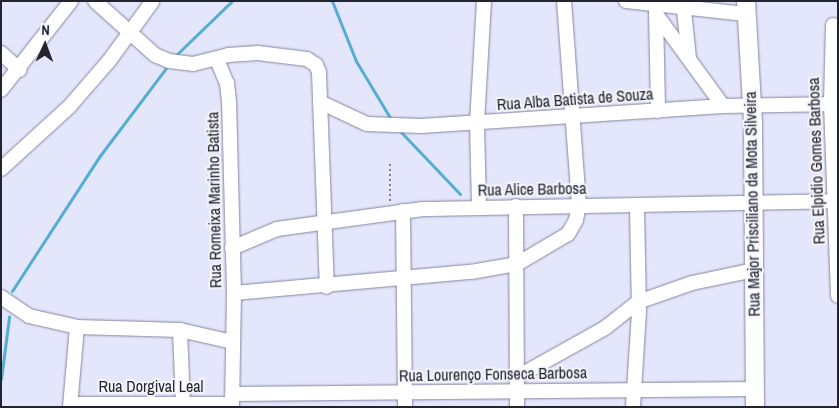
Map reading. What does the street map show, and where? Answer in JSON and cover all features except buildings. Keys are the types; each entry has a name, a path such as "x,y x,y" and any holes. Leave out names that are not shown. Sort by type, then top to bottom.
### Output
{"main road":[{"name":"Rua Major Prisciliano da Mota Silveira","path":"746,8 751,104 755,398"}],"street":[{"path":"1,90 20,70 72,1"},
{"path":"95,1 155,55 181,63 217,60 228,55 258,53 307,59 319,72 327,287"},
{"path":"479,207 477,123 484,1"},
{"path":"234,293 404,280 517,264 568,234 576,220 579,205 571,118 564,1"},
{"path":"626,1 656,10 683,4 746,8"},
{"path":"1,169 69,108 130,33 152,2"},
{"path":"683,4 689,58"},
{"path":"656,10 658,111"},
{"name":"Rua Major Prisciliano da Mota Silveira","path":"656,10 722,106"},
{"name":"Rua Elpidio Gomes Barbosa","path":"833,25 838,296"},
{"path":"1,53 20,70"},
{"name":"Rua Romeixa Marinho Batista","path":"217,60 227,83 230,101 234,293 232,402"},
{"name":"Rua Alba Batista de Souza","path":"320,102 367,124 421,126 571,118 751,104 834,104"},
{"name":"Rua Alice Barbosa","path":"232,248 277,229 397,212 516,206 752,204 836,201"},
{"path":"633,407 638,302 637,205"},
{"path":"516,206 517,407"},
{"path":"397,212 404,280 406,400"},
{"path":"517,377 605,328 638,302 692,283 754,270"},
{"path":"1,297 29,316 77,327 180,330 233,342"},
{"path":"71,405 77,327"},
{"path":"180,330 184,404"},
{"name":"Rua Lourenço Fonseca Barbosa","path":"232,402 406,400 517,392 635,390 755,398"},
{"name":"Rua Dorgival Leal","path":"71,405 232,402"}],"path":[{"path":"390,161 397,212"}],"waterway":[{"path":"175,56 232,1"},
{"path":"332,1 356,61 392,121"},
{"path":"12,291 99,157 166,68"},
{"path":"400,131 460,194"},
{"path":"1,379 9,317"}]}
